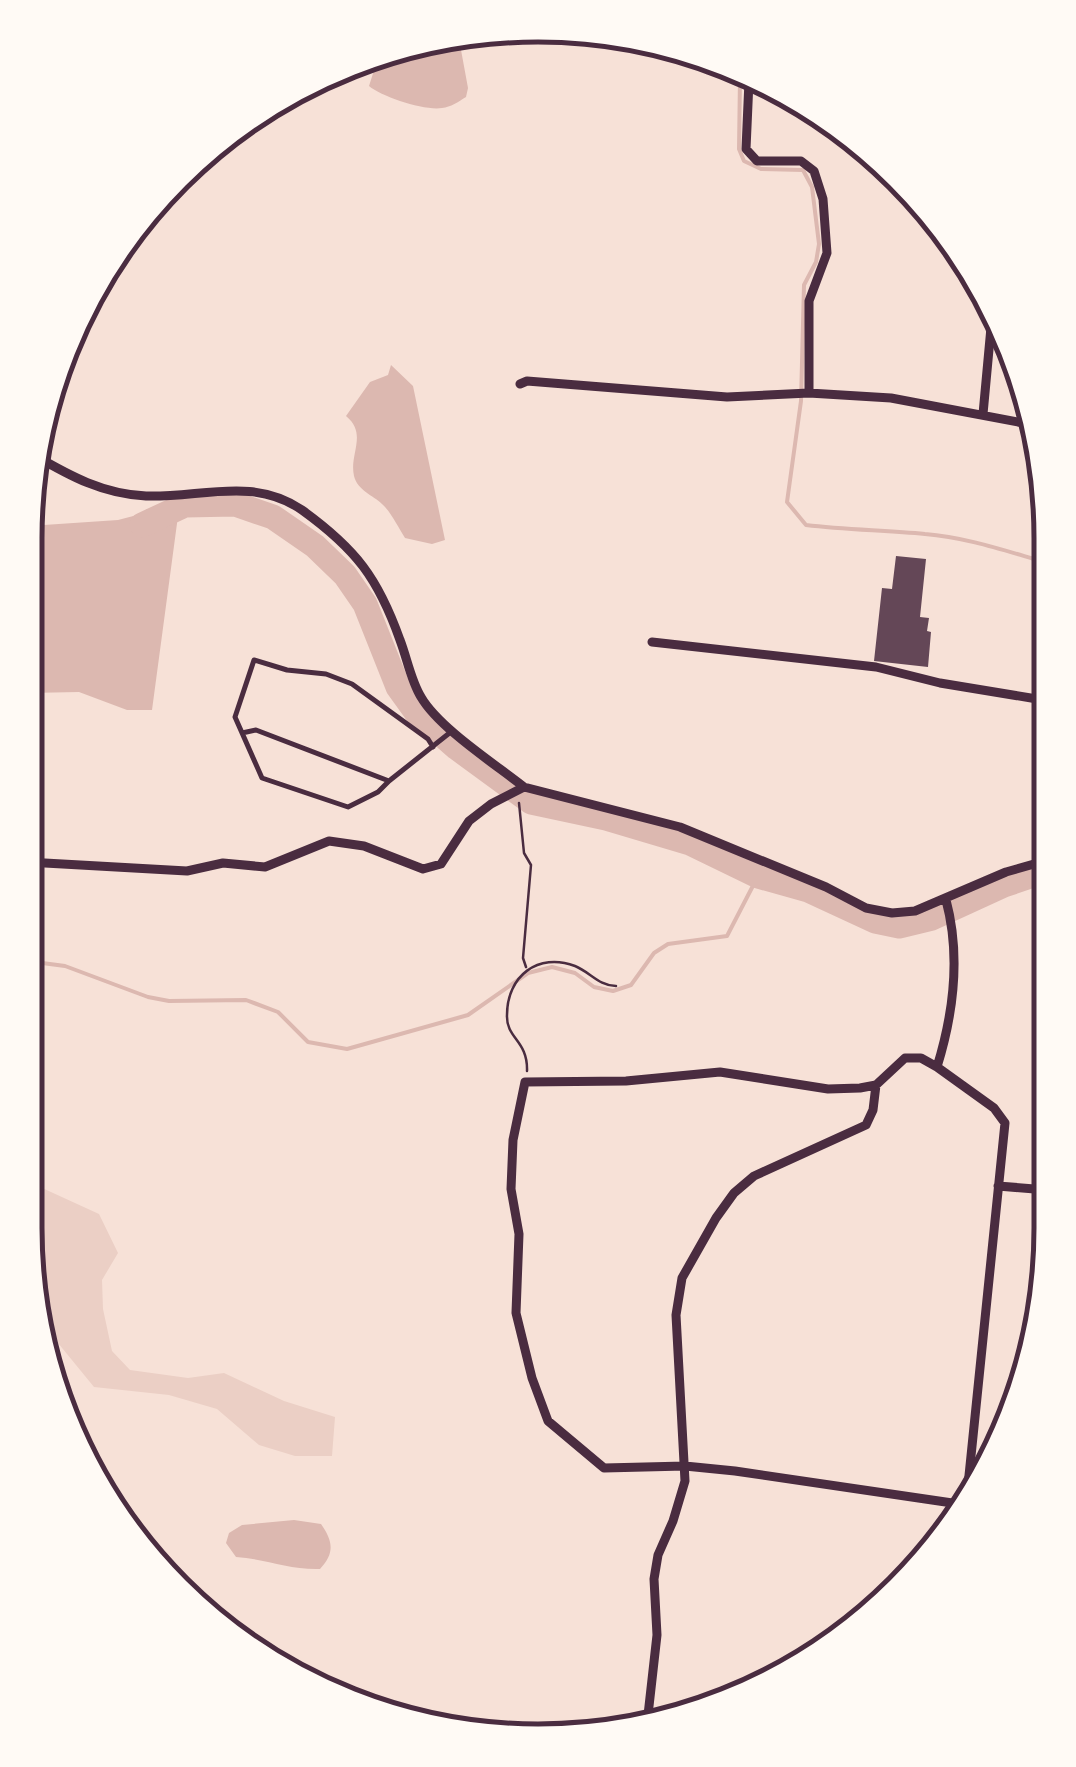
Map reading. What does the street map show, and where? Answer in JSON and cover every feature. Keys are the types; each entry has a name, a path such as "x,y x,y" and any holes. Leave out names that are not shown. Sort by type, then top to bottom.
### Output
{"street":[{"path":"749,90 746,149 757,162 801,161 814,171 823,199 827,253 809,301 808,393"},
{"path":"983,414 991,337"},
{"path":"520,384 526,381 728,397 808,393 892,398 1020,423"},
{"path":"49,463 107,491 147,496 240,489 274,496 300,509 364,564 386,600 421,698 451,732 519,790 680,828 826,887 866,908 892,913 946,902 1006,872 1034,864"},
{"path":"652,642 876,666 940,683 1034,699"},
{"path":"42,863 187,871 223,864 266,867 329,842 352,842 423,870 441,864 469,821 519,790"},
{"path":"938,1067 955,998 951,918 946,902"},
{"path":"951,1503 685,1466 604,1468 548,1421 532,1378 516,1313 519,1234 511,1189 513,1140 526,1082 626,1081 720,1072 828,1089 876,1085 905,1058 921,1058 994,1108 1005,1123 969,1473"},
{"path":"648,1712 658,1635 654,1579 658,1555 685,1481 676,1316 682,1278 734,1192 754,1176 866,1125 873,1110 876,1085"},
{"path":"998,1186 1034,1189"}],"lane":[{"path":"432,747 428,739 352,684 326,674 287,670 254,660 235,717 262,778 348,807 378,792 451,732"},
{"path":"242,732 256,730 388,781"}],"path":[{"path":"519,790 524,853 531,865 523,958 527,968"},
{"path":"526,1082 528,1052 508,1026 506,1017 509,996 527,968 558,962 586,972 606,986 616,986"}],"shaded area":[{"path":"461,49 468,88 466,97 454,104 435,108 415,105 369,86 374,71"},
{"path":"391,365 413,386 445,540 432,544 405,538 385,507 362,489 354,476 357,437 346,416 370,382 388,375"},
{"path":"147,509 173,511 178,516 152,710 127,710 79,692 42,693 43,525 118,520"},
{"path":"42,1188 99,1214 118,1253 102,1280 103,1309 112,1351 130,1370 188,1378 224,1373 284,1401 335,1417 332,1456 295,1456 259,1445 217,1409 169,1395 94,1387 55,1339 44,1261"},
{"path":"294,1520 321,1524 325,1530 330,1552 320,1569 236,1557 226,1543 229,1533 242,1525"}],"building":[{"path":"896,556 926,559 920,617 929,618 928,667 874,661 882,588 892,589"}],"waterway":[{"path":"740,86 739,149 744,161 761,169 803,170 812,187 819,244 816,262 804,285 801,401 787,502 806,525 925,534 969,541 1034,559"},
{"path":"142,525 185,505 235,504 273,517 315,546 345,575 365,604 398,687 416,712 457,748 531,802 606,818 690,843 758,876 808,890 875,921 899,926 932,918 1034,875"},
{"path":"42,963 65,966 169,1001 246,1000 278,1012 308,1042 347,1049 468,1015 528,973 552,967 575,973 594,987 613,991 631,985 654,953 668,944 727,936 758,876"}]}
